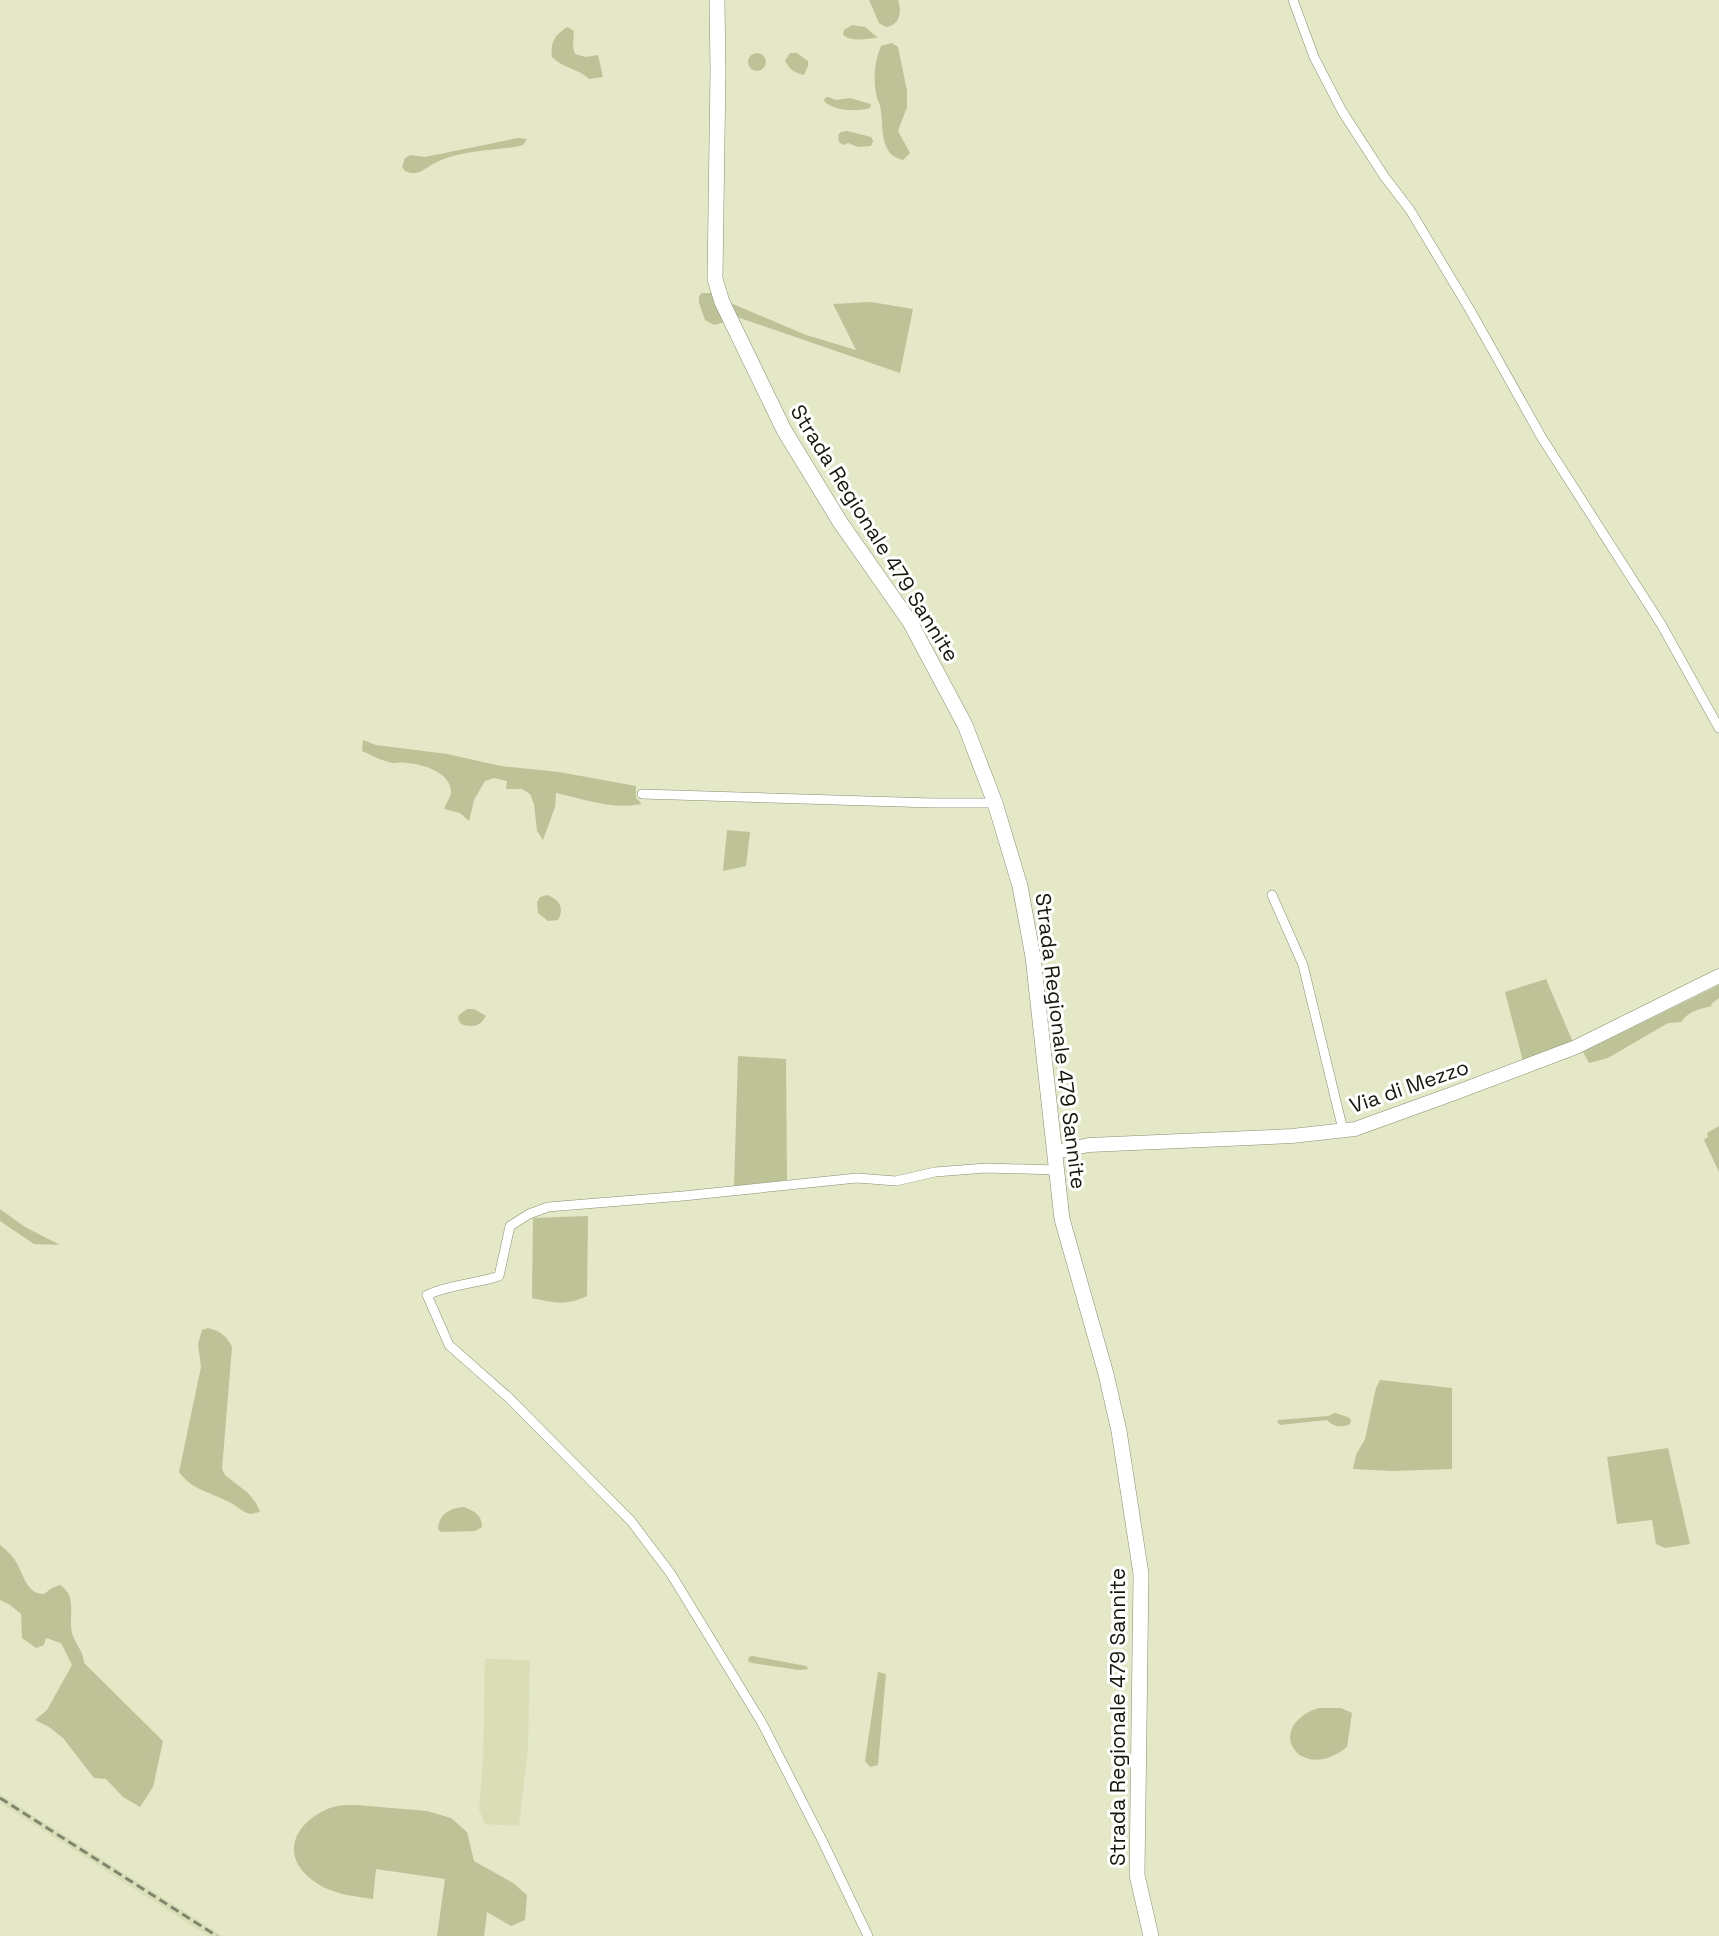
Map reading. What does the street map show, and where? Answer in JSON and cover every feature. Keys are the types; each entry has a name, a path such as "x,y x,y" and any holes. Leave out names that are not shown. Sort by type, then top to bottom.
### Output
{"main road":[{"name":"Strada Regionale 479 Sannite","path":"717,0 715,279 722,302 784,430 816,486 917,634 965,725 995,803 1020,886 1033,957 1062,1219 1106,1374 1119,1431 1141,1574 1137,1875 1151,1936"},
{"name":"Via di Mezzo","path":"1055,1152 1089,1145 1292,1136 1355,1129 1576,1047 1719,976"}],"street":[{"path":"1293,0 1314,57 1342,111 1384,177 1410,210 1470,310 1542,438 1661,624 1719,728"},
{"path":"642,794 995,803"},
{"path":"1272,895 1303,964 1343,1130"},
{"path":"868,1936 762,1723 671,1574 631,1521 508,1397 448,1345 427,1295 440,1289 500,1276 510,1226 529,1214 548,1207 857,1178 896,1181 945,1171 986,1168 1057,1170"}],"shaded area":[{"path":"869,0 898,0 900,13 897,21 886,27 879,23"},
{"path":"852,25 865,27 878,38 855,39 843,35 844,30"},
{"path":"567,27 574,31 575,54 586,57 598,55 603,77 589,79 552,57 554,39"},
{"path":"892,43 898,47 907,91 907,107 898,131 910,153 903,160 892,155 886,145 875,85 876,65 881,46"},
{"path":"757,53 763,56 766,62 763,68 757,71 751,68 748,62 751,56"},
{"path":"790,53 797,53 808,61 804,75 793,71 785,61"},
{"path":"828,97 836,100 850,98 871,104 870,108 846,110 828,104 824,101"},
{"path":"847,131 871,137 873,141 871,146 858,147 848,143 843,145 839,142 838,135"},
{"path":"518,138 527,139 523,145 515,147 457,155 415,173 405,171 402,167 405,158 410,155 425,157"},
{"path":"702,293 713,293 725,322 714,325 705,320 699,303 699,296"},
{"path":"726,301 806,335 856,350 833,304 871,302 913,309 900,373 734,316"},
{"path":"363,740 376,745 447,754 501,766 559,772 636,786 636,798 642,804 609,805 556,793 555,807 543,840 537,831 534,804 530,794 522,789 506,789 507,781 494,778 485,781 474,800 469,821 460,813 444,809 451,792 450,785 441,774 420,765 393,763 377,758 362,751"},
{"path":"727,830 750,832 746,866 723,871"},
{"path":"547,895 560,904 561,912 558,920 548,921 538,913 537,902 540,897"},
{"path":"1546,979 1575,1047 1524,1065 1505,992"},
{"path":"1719,985 1719,998 1711,1004 1712,1006 1691,1013 1681,1022 1668,1023 1608,1058 1589,1063 1583,1052"},
{"path":"467,1009 474,1009 486,1016 475,1026 461,1024 458,1019 459,1015"},
{"path":"738,1056 786,1059 787,1180 734,1186"},
{"path":"1719,1126 1719,1172 1704,1140 1708,1137 1707,1133"},
{"path":"0,1209 25,1227 60,1245 34,1244 0,1221"},
{"path":"588,1216 587,1296 560,1303 532,1298 533,1218"},
{"path":"208,1328 222,1334 232,1347 222,1469 225,1475 248,1493 260,1512 250,1514 244,1512 232,1503 196,1487 179,1472 201,1367 198,1344 202,1330"},
{"path":"1380,1380 1452,1388 1452,1469 1393,1471 1353,1469 1356,1455 1365,1439 1376,1388"},
{"path":"1335,1413 1348,1417 1351,1420 1350,1424 1338,1426 1327,1420 1280,1425 1277,1422 1278,1420 1328,1416"},
{"path":"1668,1448 1690,1544 1665,1548 1656,1544 1652,1520 1617,1524 1607,1457"},
{"path":"464,1507 477,1514 481,1519 482,1527 475,1531 441,1532 438,1529 446,1512"},
{"path":"0,1545 13,1557 33,1590 44,1594 60,1585 66,1590 71,1601 72,1633 83,1655 84,1663 163,1741 153,1787 140,1807 123,1797 106,1779 94,1778 63,1738 35,1720 47,1710 72,1665 61,1643 46,1638 44,1645 36,1648 22,1638 21,1614 0,1600"},
{"path":"752,1656 806,1666 809,1669 799,1670 752,1663 748,1661"},
{"path":"485,1659 530,1660 528,1748 519,1826 485,1824 479,1810 483,1760"},
{"path":"878,1672 886,1674 878,1765 870,1767 865,1761"},
{"path":"1318,1708 1341,1708 1352,1713 1347,1747 1330,1757 1315,1760 1302,1757 1294,1749 1290,1739 1292,1728 1301,1717"},
{"path":"0,1794 223,1936 208,1936 0,1803"},
{"path":"356,1805 427,1811 451,1818 467,1832 474,1861 513,1883 527,1895 525,1920 511,1926 487,1912 484,1936 437,1936 445,1879 376,1869 373,1899 335,1892 315,1882 303,1872 296,1861 294,1850 301,1830 320,1813 333,1807"}],"railway":[{"path":"0,1798 217,1936"}]}
